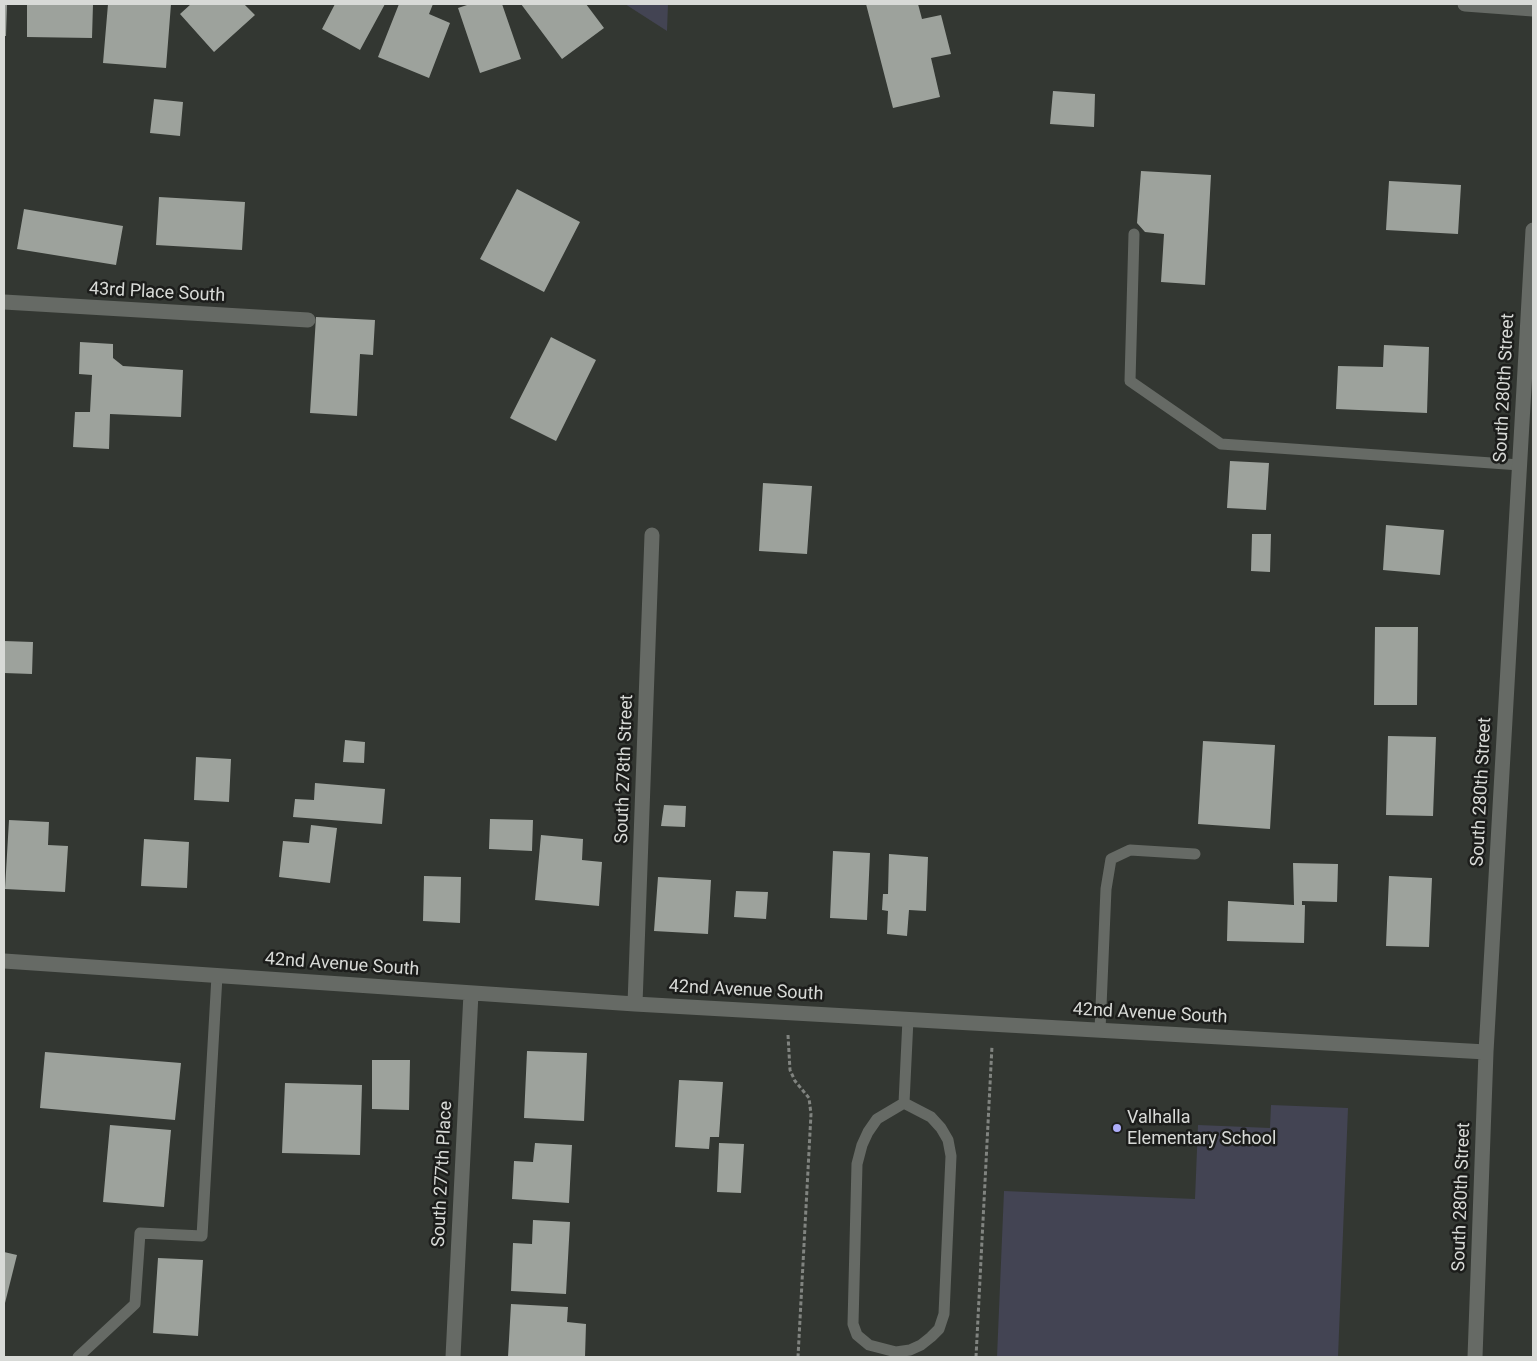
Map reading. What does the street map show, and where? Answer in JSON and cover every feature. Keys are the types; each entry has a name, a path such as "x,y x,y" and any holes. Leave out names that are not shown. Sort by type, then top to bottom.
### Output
{"street":[{"path":"1465,4 1533,9"},
{"name":"South 280th Street","path":"1475,1357 1486,1052 1533,230"},
{"name":"43rd Place South","path":"4,302 308,320"},
{"name":"South 278th Street","path":"635,1004 652,536"},
{"name":"42nd Avenue South","path":"4,961 635,1004 1486,1052"},
{"name":"South 277th Place","path":"453,1357 472,993"}],"lane":[{"path":"1134,234 1130,381 1221,444 1520,465"},
{"path":"1100,1030 1106,889 1111,859 1130,850 1195,854"},
{"path":"78,1357 135,1304 140,1233 202,1236 217,976"},
{"path":"904,1102 908,1019"},
{"path":"904,1102 931,1117 941,1128 948,1140 951,1156 944,1314 939,1329 921,1345 910,1350 896,1352 869,1345 857,1335 853,1324 857,1164 862,1145 877,1119 904,1102"}],"path":[{"path":"787,1012 790,1070 795,1081 809,1098 811,1114 798,1357"},
{"path":"976,1357 994,1024"}],"shaded area":[{"path":"625,4 668,4 667,31"},
{"path":"1271,1105 1348,1108 1338,1357 997,1357 1004,1191 1195,1199 1198,1125 1270,1128"}],"building":[{"path":"4,4 7,4 6,36 4,36"},
{"path":"27,4 93,4 92,38 27,37"},
{"path":"108,4 171,4 166,68 103,63"},
{"path":"191,4 244,4 255,15 214,52 180,14"},
{"path":"335,4 385,4 360,50 322,29"},
{"path":"399,4 433,4 429,14 450,23 429,78 378,57"},
{"path":"470,4 502,4 521,59 480,73 458,8"},
{"path":"521,4 586,4 604,28 562,59"},
{"path":"866,4 918,4 922,19 941,15 951,54 931,58 940,97 893,108"},
{"path":"1053,91 1095,94 1094,127 1050,124"},
{"path":"154,99 183,102 180,136 150,133"},
{"path":"1141,171 1211,175 1205,285 1161,282 1164,234 1145,232 1137,223"},
{"path":"1389,181 1461,185 1458,234 1386,230"},
{"path":"517,189 580,222 544,292 480,259"},
{"path":"159,197 245,202 242,250 156,245"},
{"path":"24,209 123,226 116,265 17,249"},
{"path":"316,317 375,320 373,355 360,354 357,416 310,413"},
{"path":"551,337 596,360 556,441 510,418"},
{"path":"80,342 113,344 113,358 123,366 183,370 181,417 110,414 109,449 73,447 75,412 90,412 92,375 79,374"},
{"path":"1384,345 1429,347 1427,413 1336,409 1338,366 1383,367"},
{"path":"1230,461 1269,463 1266,510 1227,508"},
{"path":"763,483 812,486 807,554 759,551"},
{"path":"1386,525 1444,530 1440,575 1383,570"},
{"path":"1252,534 1271,534 1270,572 1251,571"},
{"path":"1375,627 1418,627 1417,705 1374,705"},
{"path":"4,641 33,642 32,674 4,673"},
{"path":"1388,736 1436,737 1433,816 1386,815"},
{"path":"345,740 365,742 364,763 343,762"},
{"path":"1203,741 1275,745 1270,829 1198,824"},
{"path":"196,757 231,759 229,802 194,800"},
{"path":"315,783 385,789 382,824 293,817 295,799 314,800"},
{"path":"664,805 686,806 685,827 661,826"},
{"path":"490,819 533,820 532,851 489,849"},
{"path":"9,820 49,822 48,845 68,846 65,892 5,889"},
{"path":"311,825 337,828 330,883 279,877 283,841 309,843"},
{"path":"541,835 583,839 582,860 602,862 599,906 535,900"},
{"path":"144,839 189,842 187,888 141,886"},
{"path":"833,851 870,853 867,920 830,918"},
{"path":"889,854 928,857 926,911 909,910 907,936 887,934 888,911 882,910 883,894 888,894"},
{"path":"1293,863 1338,864 1337,902 1302,901 1302,905 1305,905 1304,943 1227,941 1228,901 1294,905"},
{"path":"424,876 461,877 460,923 423,921"},
{"path":"1389,876 1432,878 1429,947 1386,946"},
{"path":"658,877 711,880 708,934 654,931"},
{"path":"736,891 768,892 766,919 734,917"},
{"path":"527,1051 587,1053 584,1121 524,1118"},
{"path":"45,1052 181,1063 175,1120 40,1108"},
{"path":"372,1060 410,1060 409,1110 372,1109"},
{"path":"679,1080 723,1082 719,1137 710,1137 709,1149 675,1147"},
{"path":"285,1083 362,1085 360,1155 282,1153"},
{"path":"110,1125 171,1130 164,1207 103,1202"},
{"path":"535,1143 572,1145 569,1203 512,1199 514,1161 533,1162"},
{"path":"719,1143 744,1144 741,1193 717,1192"},
{"path":"533,1220 570,1222 566,1294 511,1291 513,1243 532,1244"},
{"path":"4,1252 17,1255 4,1307"},
{"path":"158,1258 203,1260 198,1336 153,1333"},
{"path":"511,1304 568,1307 567,1322 586,1324 585,1357 508,1357"}],"place":[{"name":"Valhalla Elementary School","path":"1117,1128"}]}
